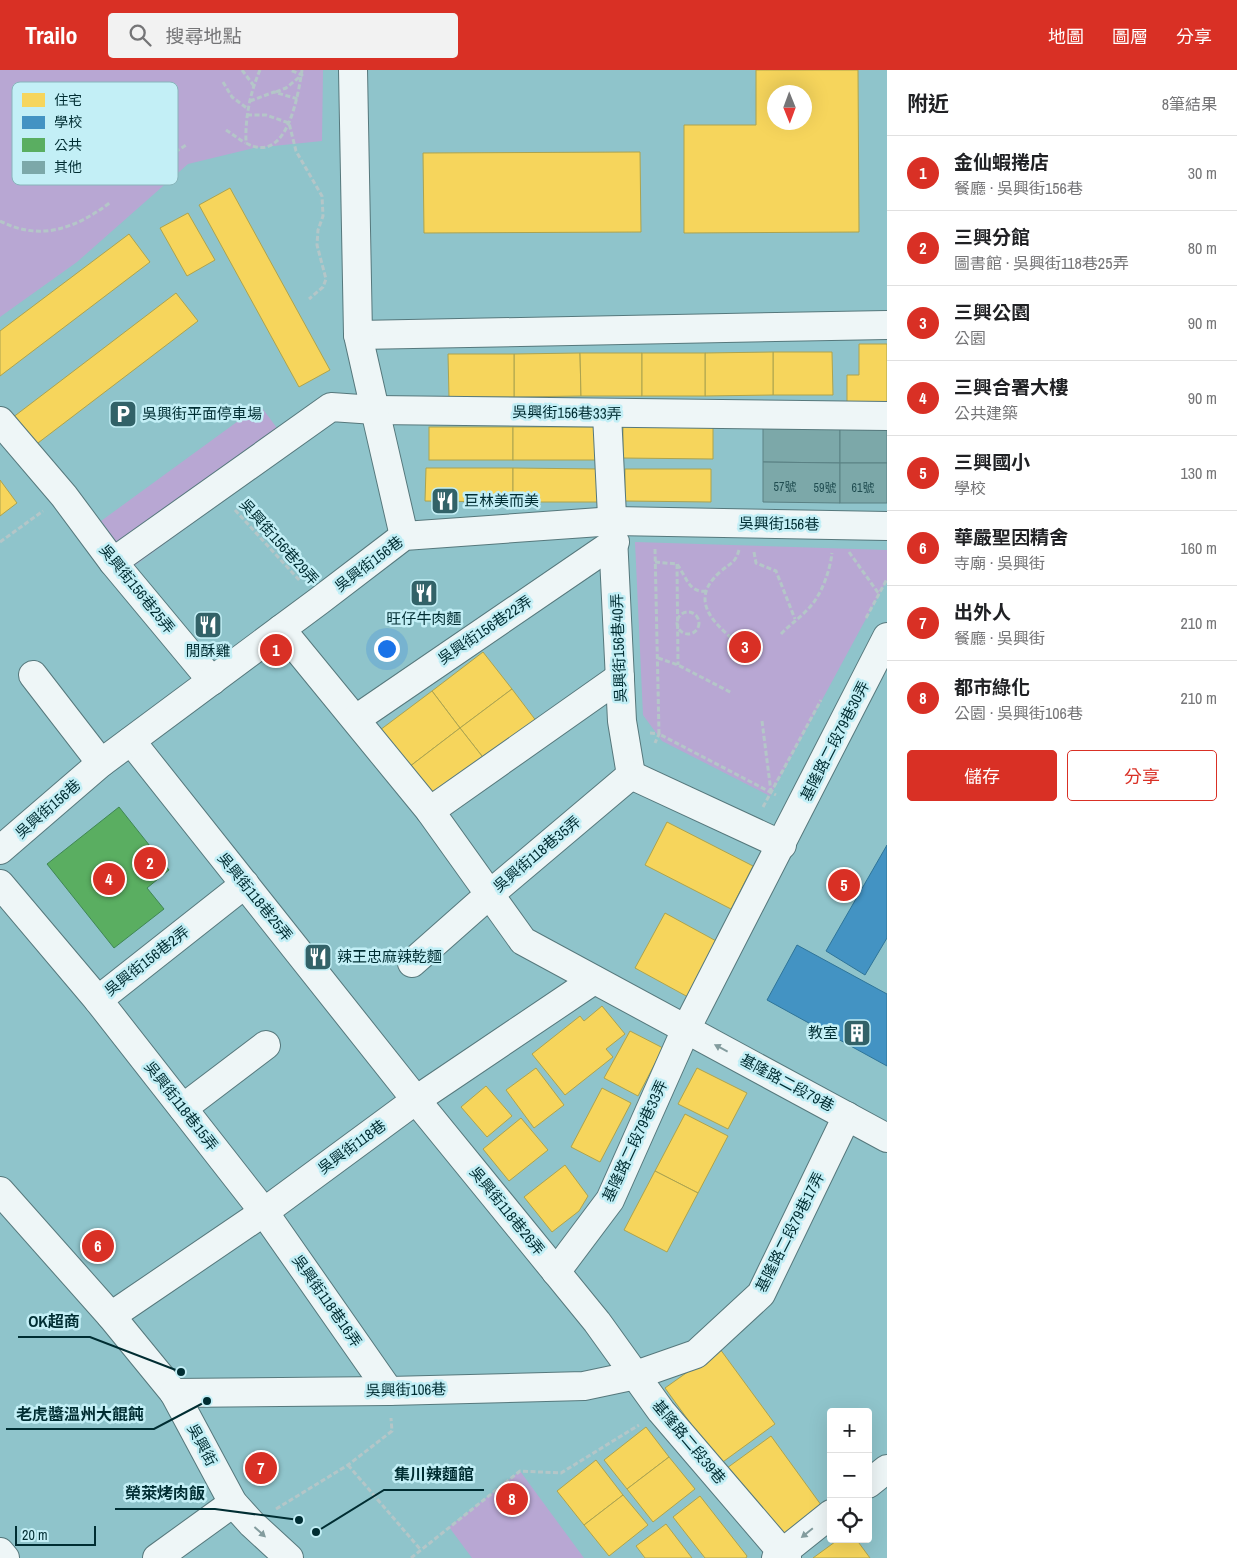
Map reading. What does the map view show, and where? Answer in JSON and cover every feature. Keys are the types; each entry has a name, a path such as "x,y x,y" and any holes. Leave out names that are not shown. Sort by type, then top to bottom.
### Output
{"street":[{"path":"353,70 358,335 404,536"},
{"path":"358,335 887,325"},
{"name":"吳興街156巷33弄","path":"113,562 331,408 607,414 887,416"},
{"name":"吳興街156巷40弄","path":"607,414 622,721 631,774"},
{"name":"吳興街156巷25弄","path":"0,421 64,496 113,562 212,681"},
{"name":"吳興街156巷","path":"0,850 101,763 319,602 404,536 887,526"},
{"name":"吳興街156巷22弄","path":"356,719 614,531"},
{"path":"280,629 430,811 490,894 412,963"},
{"name":"基隆路二段79巷30弄","path":"686,1029 887,638"},
{"path":"33,675 101,763"},
{"path":"430,811 620,677"},
{"name":"吳興街118巷25弄","path":"130,741 416,1100"},
{"path":"631,774 782,844"},
{"name":"吳興街118巷35弄","path":"631,774 490,894 524,941 686,1029"},
{"name":"吳興街156巷2弄","path":"0,884 98,1000 245,884"},
{"name":"吳興街118巷","path":"111,1316 264,1212 416,1100 594,980"},
{"name":"吳興街118巷15弄","path":"98,1000 264,1212"},
{"name":"基隆路二段79巷","path":"686,1029 887,1138"},
{"name":"基隆路二段79巷33弄","path":"556,1272 610,1200 686,1029"},
{"path":"183,1108 266,1045"},
{"name":"吳興街118巷26弄","path":"416,1100 597,1322"},
{"name":"基隆路二段79巷17弄","path":"636,1375 696,1354 760,1294 847,1116"},
{"name":"吳興街","path":"0,1191 111,1316 174,1392 233,1503 252,1524 289,1558"},
{"name":"吳興街118巷16弄","path":"264,1212 390,1391"},
{"name":"基隆路二段39巷","path":"597,1322 661,1411 782,1556"},
{"name":"吳興街106巷","path":"174,1392 390,1391 584,1386 636,1375"},
{"path":"157,1558 233,1503"},
{"path":"782,1556 827,1517"},
{"path":"0,1552 5,1558"}],"path":[{"path":"242,70 254,86"},
{"path":"246,143 248,109 260,70"},
{"path":"290,70 302,75"},
{"path":"226,130 254,148 268,146 279,138 289,123 298,99 302,70"},
{"path":"250,101 286,88 302,75"},
{"path":"223,82 232,97 248,109"},
{"path":"274,92 298,99"},
{"path":"247,115 266,115 289,123"},
{"path":"289,123 296,151 322,196 323,216 318,230 317,245 326,279 323,286 309,299"},
{"path":"178,150 186,145"},
{"path":"0,221 26,232 62,229 95,213 111,202"},
{"path":"0,542 64,496"},
{"name":"吳興街156巷29弄","path":"230,504 319,602"},
{"path":"664,548 655,548 659,734 771,792 762,721"},
{"path":"730,549 763,550"},
{"path":"739,549 736,560 709,582 705,599 706,612 718,628 729,634 743,648"},
{"path":"753,550 756,563 776,571 795,619"},
{"path":"822,551 858,551"},
{"path":"781,634 795,619 808,610 827,577 832,551"},
{"path":"848,551 879,594"},
{"path":"655,562 677,564"},
{"path":"677,564 689,585 701,592 707,591"},
{"path":"677,564 678,665"},
{"path":"686,612 692,612 698,618 699,626 692,633 684,633 677,621 686,612"},
{"path":"658,658 678,665 732,693"},
{"path":"252,1524 348,1465 392,1431 390,1391"},
{"path":"411,1558 520,1471 561,1473 661,1411"},
{"path":"348,1465 420,1549"}],"shaded area":[{"path":"0,70 323,70 322,141 254,148 188,164 178,173 178,82 12,82 12,185 164,185 77,262 0,317"},
{"path":"260,405 293,450 134,566 101,521"},
{"path":"635,542 887,550 887,580 770,796 662,741 643,715"},
{"path":"520,1471 584,1558 472,1558 449,1527"}],"building: 住宅":[{"path":"756,70 858,70 859,232 684,233 684,125 756,125"},
{"path":"640,152 641,232 424,233 423,153"},
{"path":"230,188 330,370 299,387 199,205"},
{"path":"188,213 215,260 187,276 160,228"},
{"path":"129,234 150,262 0,376 0,331"},
{"path":"176,293 198,321 34,446 12,418"},
{"path":"859,344 887,344 887,405 847,405 847,375 859,375"},
{"path":"773,352 832,352 833,395 773,395"},
{"path":"773,352 773,395 705,396 705,353"},
{"path":"580,353 581,396 514,397 514,354"},
{"path":"580,353 642,353 642,396 581,396"},
{"path":"642,353 705,353 705,396 642,396"},
{"path":"448,354 514,354 514,397 449,397"},
{"path":"623,424 713,424 713,459 623,458"},
{"path":"429,427 513,427 513,460 429,460"},
{"path":"513,427 599,427 599,460 513,460"},
{"path":"426,468 513,468 513,502 425,501"},
{"path":"513,468 600,469 600,502 513,502"},
{"path":"625,469 711,469 711,502 625,501"},
{"path":"0,480 17,503 0,516"},
{"path":"483,652 512,689 460,728 432,691"},
{"path":"512,689 540,726 489,765 460,728"},
{"path":"432,691 460,728 409,767 380,730"},
{"path":"460,728 489,765 438,804 409,767"},
{"path":"667,822 753,866 731,909 645,865"},
{"path":"665,913 718,942 688,997 635,968"},
{"path":"602,1006 625,1034 606,1049 613,1057 565,1095 532,1054 580,1016 584,1021"},
{"path":"630,1031 663,1048 638,1096 604,1078"},
{"path":"536,1068 564,1105 534,1128 506,1090"},
{"path":"697,1068 747,1093 728,1129 678,1104"},
{"path":"486,1086 512,1116 487,1137 461,1107"},
{"path":"602,1088 631,1103 600,1162 571,1147"},
{"path":"685,1114 728,1136 698,1193 655,1171"},
{"path":"521,1118 548,1150 509,1181 483,1149"},
{"path":"565,1165 588,1196 579,1211 552,1232 524,1197"},
{"path":"655,1171 698,1193 667,1252 624,1230"},
{"path":"720,1349 775,1424 720,1464 665,1388"},
{"path":"646,1427 669,1457 627,1489 604,1460"},
{"path":"771,1436 824,1509 780,1540 727,1468"},
{"path":"669,1457 695,1489 653,1522 627,1489"},
{"path":"596,1460 623,1495 584,1525 557,1491"},
{"path":"623,1495 648,1525 609,1556 584,1525"},
{"path":"700,1496 747,1556 746,1558 705,1558 673,1517"},
{"path":"666,1524 692,1558 645,1558 636,1546"},
{"path":"834,1543 859,1543 870,1558 813,1558"}],"building: 學校":[{"path":"887,845 887,938 865,975 826,951"},
{"name":"教室","path":"797,945 887,994 887,1066 767,1000"}],"building: 公共":[{"path":"119,807 169,870 147,888 164,909 114,948 47,864"}],"building: 其他":[{"path":"763,419 840,420 840,463 763,462"},
{"path":"840,420 887,420 887,463 840,463"},
{"path":"763,462 840,463 840,503 763,502"},
{"path":"840,463 887,463 887,503 840,503"}],"place":[{"name":"吳興街平面停車場","path":"123,414"},
{"name":"巨林美而美","path":"445,501"},
{"name":"旺仔牛肉麵","path":"424,593"},
{"name":"閒酥雞","path":"208,625"},
{"name":"三興公園","path":"745,647"},
{"name":"金仙蝦捲店","path":"276,650"},
{"name":"三興分館","path":"150,863"},
{"name":"三興合署大樓","path":"109,879"},
{"name":"三興國小","path":"844,885"},
{"name":"辣王忠麻辣乾麵","path":"318,957"},
{"name":"教室","path":"857,1033"},
{"name":"華嚴聖因精舍","path":"98,1246"},
{"name":"OK超商","path":"181,1372"},
{"name":"老虎醬溫州大餛飩","path":"207,1401"},
{"name":"出外人","path":"261,1468"},
{"name":"都市綠化","path":"512,1499"},
{"name":"榮萊烤肉飯","path":"299,1520"},
{"name":"集川辣麵館","path":"316,1532"}]}
